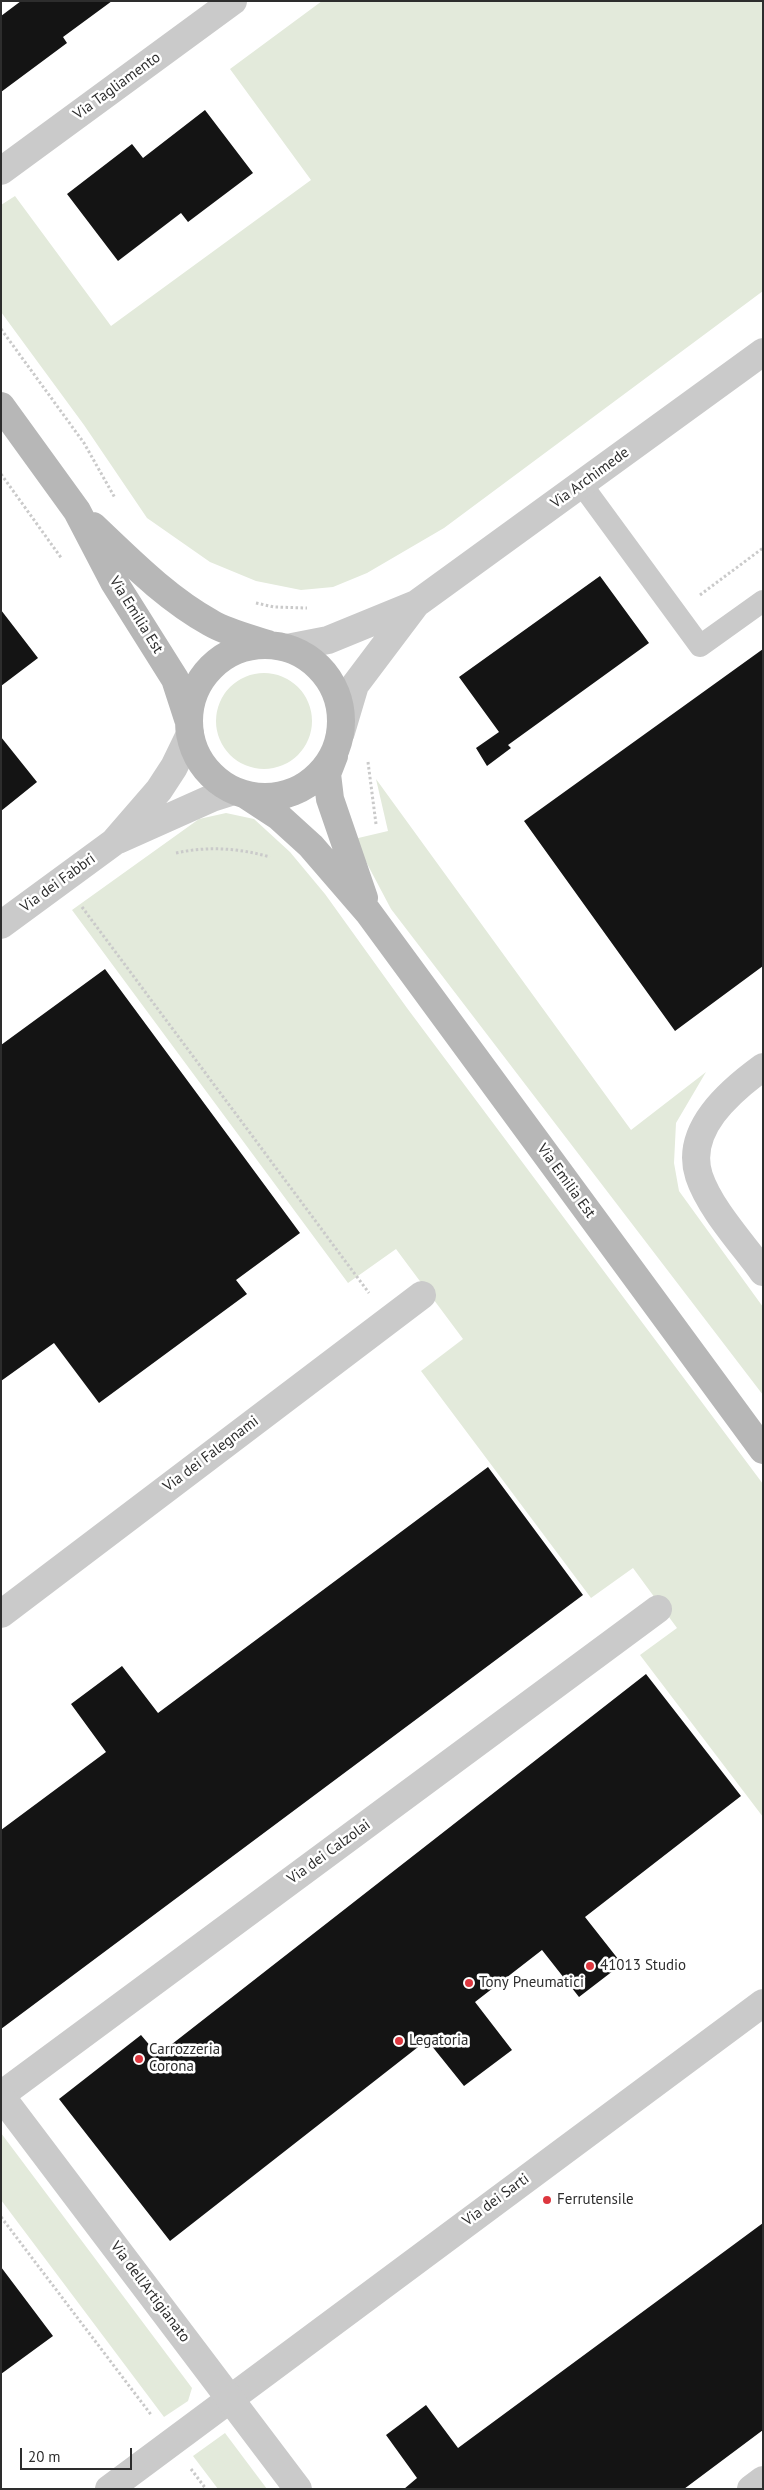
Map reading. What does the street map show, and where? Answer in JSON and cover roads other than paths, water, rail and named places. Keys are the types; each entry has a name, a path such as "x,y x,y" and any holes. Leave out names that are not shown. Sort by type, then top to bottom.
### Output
{"main road":[{"name":"Via Emilia Est","path":"1,406 77,511 114,582 175,679 195,752 204,768 218,781 278,816 310,846 368,912 763,1450"},
{"name":"Via Emilia Est","path":"77,511 153,582 194,612 212,624 304,655 318,666 329,680 337,696 341,714 338,741 327,774 330,799 368,912"},
{"path":"189,727 194,694 200,681 212,666 229,654 248,646 278,646"},
{"path":"240,793 259,797 283,796 305,786 323,770 338,741"}],"street":[{"name":"Via Tagliamento","path":"1,171 234,1"},
{"name":"Via Archimede","path":"278,646 328,640 416,604 763,352"},
{"name":"Via Archimede","path":"338,741 356,685 416,604"},
{"name":"Via dei Fabbri","path":"114,842 158,790 174,766 189,727"},
{"name":"Via dei Fabbri","path":"1,925 114,842 212,798 240,793"},
{"path":"763,1067 731,1094 713,1114 699,1137 697,1155 699,1175 711,1200 763,1272"},
{"name":"Via dei Falegnami","path":"1,1614 422,1295"},
{"name":"Via dei Calzolai","path":"1,2095 658,1609"},
{"name":"Via dei Sarti","path":"110,2489 763,2003"},
{"name":"Via dell'Artigianato","path":"1,2095 298,2489"},
{"path":"751,2489 763,2480"}],"lane":[{"path":"582,484 700,646 763,601"}],"place":[{"name":"41013 Studio","path":"590,1966"},
{"name":"Tony Pneumatici","path":"469,1983"},
{"name":"Legatoria","path":"399,2041"},
{"name":"Carrozzeria Corona","path":"139,2059"},
{"name":"Ferrutensile","path":"547,2200"}]}
